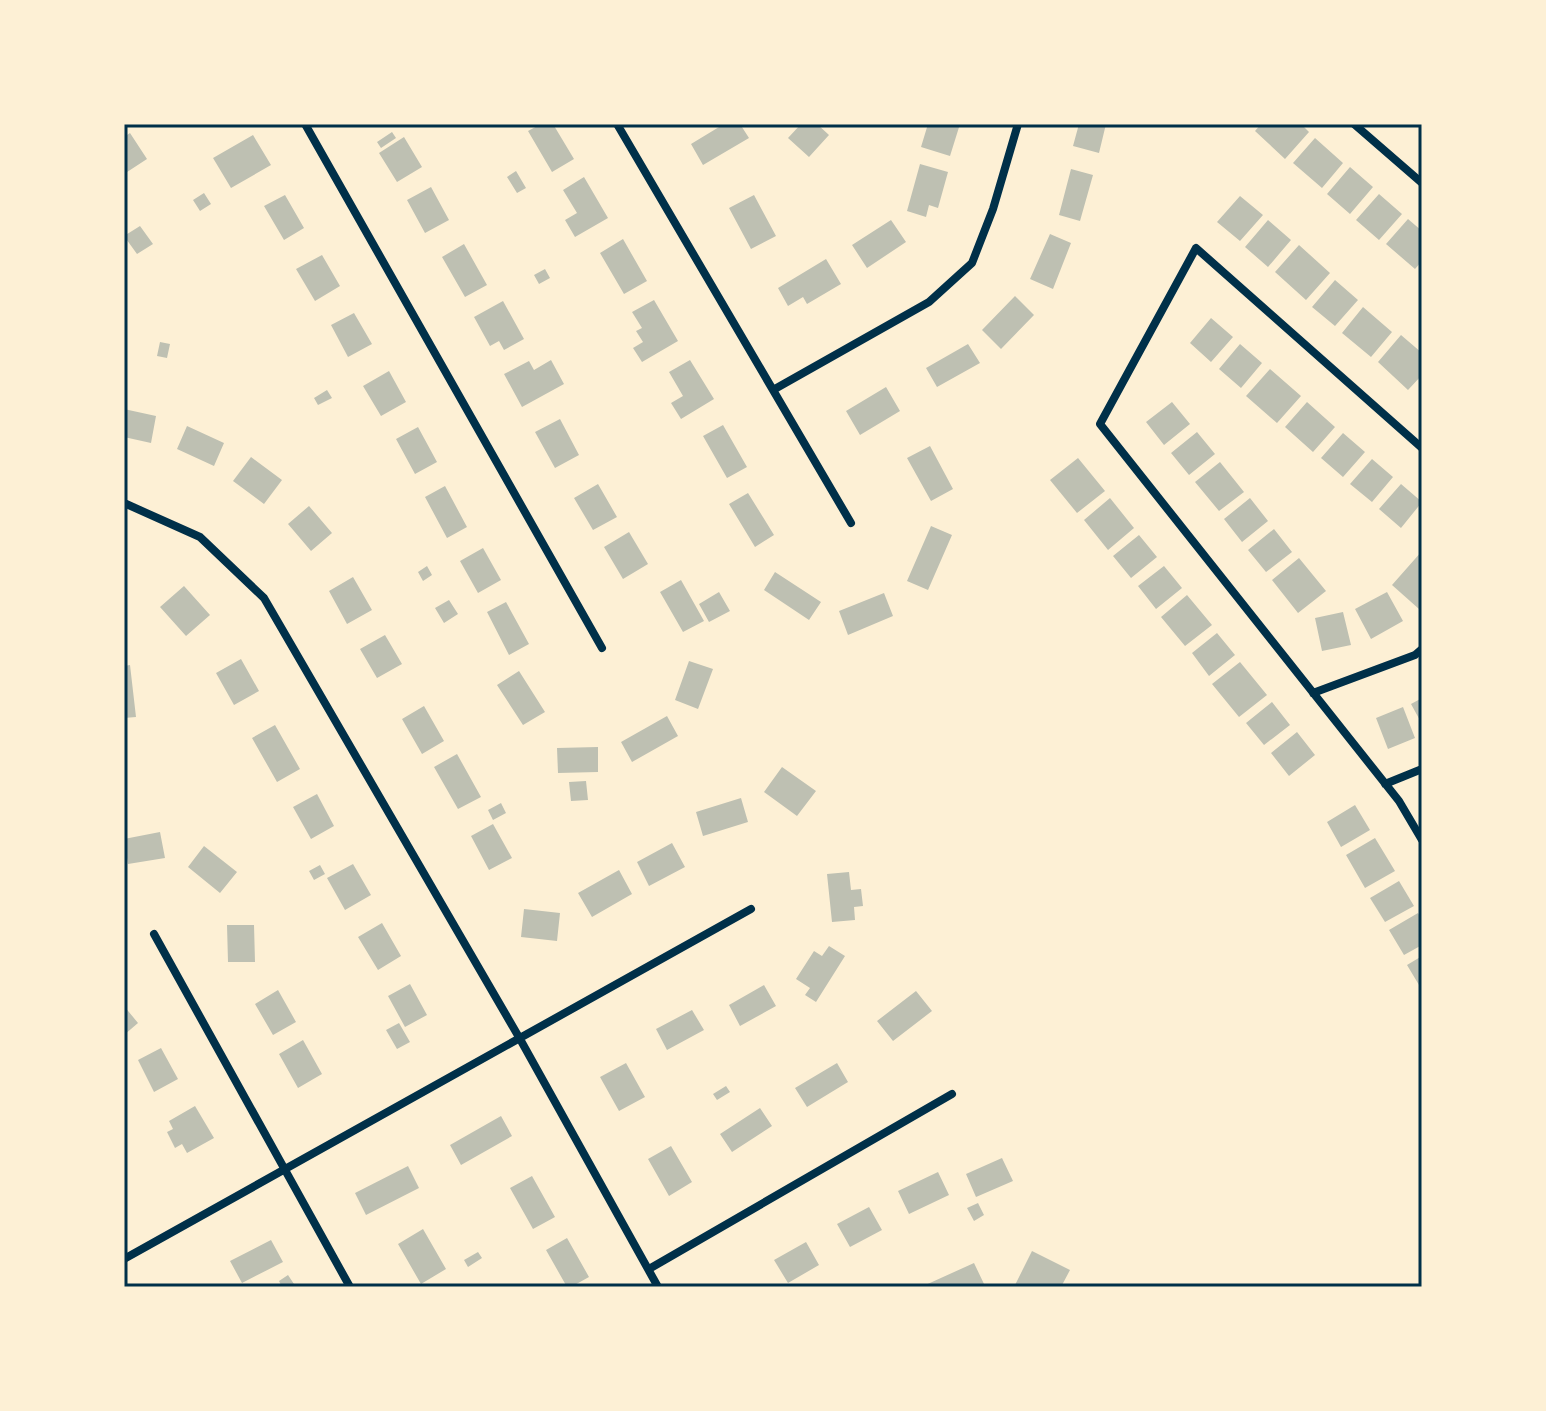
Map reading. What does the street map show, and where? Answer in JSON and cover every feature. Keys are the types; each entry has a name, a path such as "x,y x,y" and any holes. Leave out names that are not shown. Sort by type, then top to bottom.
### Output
{"street":[{"path":"305,124 602,648"},
{"path":"773,390 929,302 972,263 993,209 1018,124"},
{"path":"1354,124 1422,183"},
{"path":"620,125 851,523"},
{"path":"1422,448 1196,248 1100,424 1399,801 1422,840"},
{"path":"124,503 200,537 264,598 520,1039 658,1287"},
{"path":"1313,693 1415,655 1422,649"},
{"path":"1385,784 1422,769"},
{"path":"124,1259 751,909"},
{"path":"154,934 350,1287"},
{"path":"649,1269 952,1094"}],"building":[{"path":"541,124 553,124 574,159 552,172 528,131"},
{"path":"724,124 740,124 749,138 703,165 691,144"},
{"path":"801,124 817,124 829,135 809,157 788,138"},
{"path":"928,124 960,124 950,156 921,147"},
{"path":"1079,124 1106,124 1099,153 1073,146"},
{"path":"1261,124 1301,124 1309,132 1285,159 1255,131"},
{"path":"392,132 396,138 381,148 377,142"},
{"path":"130,133 147,159 124,174 124,137"},
{"path":"253,135 271,165 231,188 213,158"},
{"path":"404,137 422,167 397,182 379,153"},
{"path":"1315,138 1343,163 1322,188 1293,163"},
{"path":"920,164 948,172 938,208 929,205 926,217 907,211"},
{"path":"1350,167 1373,187 1350,214 1327,194"},
{"path":"1071,169 1093,175 1080,221 1059,215"},
{"path":"516,171 526,188 517,193 507,177"},
{"path":"584,177 608,218 575,237 565,220 577,213 563,190"},
{"path":"431,187 449,220 425,233 407,200"},
{"path":"204,193 211,204 200,211 193,200"},
{"path":"1379,194 1402,214 1379,240 1356,220"},
{"path":"285,195 304,228 284,240 264,206"},
{"path":"754,195 776,236 751,249 729,208"},
{"path":"1240,196 1263,215 1240,241 1217,222"},
{"path":"1408,219 1422,231 1422,261 1415,269 1386,244"},
{"path":"891,220 906,242 867,268 852,245"},
{"path":"1268,220 1291,240 1268,267 1245,247"},
{"path":"140,226 153,244 137,254 124,236"},
{"path":"1050,234 1071,243 1053,289 1030,279"},
{"path":"623,239 647,281 624,294 600,253"},
{"path":"464,244 487,285 465,297 442,257"},
{"path":"1299,245 1330,273 1306,300 1275,272"},
{"path":"322,255 340,286 315,301 296,269"},
{"path":"826,259 841,284 807,304 803,297 788,306 778,288"},
{"path":"545,269 550,278 539,284 534,275"},
{"path":"1335,280 1358,300 1335,326 1312,307"},
{"path":"1015,296 1034,315 1001,349 982,330"},
{"path":"654,300 678,341 642,362 633,348 643,342 636,331 642,328 632,312"},
{"path":"503,301 524,339 504,350 499,341 490,346 474,317"},
{"path":"1363,307 1392,332 1371,357 1342,333"},
{"path":"354,313 372,344 348,357 331,325"},
{"path":"1211,318 1233,337 1211,362 1190,343"},
{"path":"1401,335 1422,353 1422,375 1408,390 1378,362"},
{"path":"160,342 170,344 167,358 157,356"},
{"path":"968,344 980,363 937,387 926,368"},
{"path":"1240,344 1262,363 1241,388 1219,369"},
{"path":"551,360 564,384 522,407 504,374 529,361 534,370"},
{"path":"690,360 714,399 681,419 671,403 683,396 669,372"},
{"path":"1270,369 1301,396 1277,423 1246,396"},
{"path":"389,371 406,402 381,416 363,386"},
{"path":"886,387 900,411 860,435 846,411"},
{"path":"327,390 332,398 318,405 314,398"},
{"path":"1172,402 1190,424 1164,445 1146,422"},
{"path":"1307,402 1335,427 1313,452 1285,427"},
{"path":"124,409 156,416 151,443 124,437"},
{"path":"560,419 579,455 555,468 535,432"},
{"path":"723,425 747,467 727,478 703,436"},
{"path":"187,426 224,443 214,466 177,449"},
{"path":"418,427 437,462 415,474 396,439"},
{"path":"1197,432 1215,454 1189,475 1171,453"},
{"path":"1343,433 1365,452 1343,477 1321,458"},
{"path":"930,446 953,489 931,501 907,458"},
{"path":"251,457 282,480 264,504 233,481"},
{"path":"1078,458 1105,491 1077,513 1050,480"},
{"path":"1372,459 1393,477 1372,502 1350,484"},
{"path":"1220,462 1244,492 1219,511 1195,482"},
{"path":"598,484 617,517 593,530 574,498"},
{"path":"1401,484 1422,502 1401,528 1379,509"},
{"path":"445,486 467,527 447,538 425,497"},
{"path":"748,493 774,535 755,547 729,504"},
{"path":"1110,498 1134,528 1108,550 1084,520"},
{"path":"1250,498 1268,521 1242,542 1224,519"},
{"path":"309,506 332,533 311,551 288,524"},
{"path":"931,526 952,535 928,590 907,581"},
{"path":"1274,529 1292,552 1266,572 1248,550"},
{"path":"629,532 648,564 623,579 604,547"},
{"path":"1139,535 1157,557 1131,578 1113,556"},
{"path":"483,548 501,580 478,593 460,561"},
{"path":"1422,551 1422,606 1419,609 1392,585"},
{"path":"1299,558 1326,591 1298,613 1272,580"},
{"path":"427,566 432,575 423,581 418,572"},
{"path":"1164,566 1182,588 1156,609 1138,586"},
{"path":"775,572 821,602 809,620 764,590"},
{"path":"353,577 372,610 347,624 329,591"},
{"path":"681,580 704,621 683,632 660,592"},
{"path":"184,586 210,615 186,636 160,607"},
{"path":"719,592 730,611 709,622 699,604"},
{"path":"1387,592 1403,621 1371,639 1355,609"},
{"path":"884,593 893,616 848,635 839,611"},
{"path":"1187,595 1212,625 1185,646 1161,617"},
{"path":"449,600 458,614 444,623 435,608"},
{"path":"506,602 529,644 509,655 487,612"},
{"path":"1343,612 1351,645 1322,651 1315,618"},
{"path":"1217,633 1235,655 1209,676 1192,653"},
{"path":"385,635 402,664 377,678 360,649"},
{"path":"241,659 259,691 234,705 216,673"},
{"path":"689,661 713,669 698,709 675,700"},
{"path":"1240,662 1267,695 1239,717 1212,684"},
{"path":"130,665 136,717 124,718 124,666"},
{"path":"519,671 545,712 523,725 497,685"},
{"path":"1422,698 1422,724 1411,704"},
{"path":"1272,702 1290,725 1264,745 1246,723"},
{"path":"424,706 444,741 422,754 402,719"},
{"path":"1403,707 1415,738 1388,749 1376,718"},
{"path":"667,716 678,736 632,762 621,742"},
{"path":"275,725 300,769 277,782 252,738"},
{"path":"1297,732 1315,755 1289,776 1271,753"},
{"path":"598,747 598,772 558,773 557,748"},
{"path":"457,754 481,797 458,809 434,767"},
{"path":"782,767 816,791 797,816 764,792"},
{"path":"586,781 588,800 571,801 569,782"},
{"path":"317,794 334,826 311,839 293,807"},
{"path":"741,798 748,822 703,836 696,812"},
{"path":"501,803 506,813 493,820 488,810"},
{"path":"1355,805 1370,830 1341,847 1327,822"},
{"path":"493,824 512,858 489,870 471,836"},
{"path":"160,832 165,858 128,864 124,839"},
{"path":"1375,838 1395,871 1365,888 1346,855"},
{"path":"672,843 685,867 649,886 637,862"},
{"path":"204,846 237,872 220,893 188,867"},
{"path":"353,864 371,895 345,910 327,878"},
{"path":"320,865 325,874 314,880 309,871"},
{"path":"619,870 632,894 592,917 578,893"},
{"path":"849,872 851,890 861,889 863,906 854,907 855,920 832,922 827,874"},
{"path":"1399,881 1414,906 1385,922 1370,898"},
{"path":"524,909 560,913 557,941 521,937"},
{"path":"1418,913 1422,920 1422,945 1404,955 1389,930"},
{"path":"382,923 401,956 378,970 358,937"},
{"path":"227,925 254,925 255,962 228,962"},
{"path":"829,946 845,956 816,1002 805,995 810,988 796,979 814,951 822,956"},
{"path":"1422,956 1422,990 1407,965"},
{"path":"410,984 427,1015 405,1027 388,996"},
{"path":"764,985 776,1006 740,1026 729,1005"},
{"path":"278,990 296,1022 273,1035 255,1004"},
{"path":"916,991 932,1011 893,1041 877,1021"},
{"path":"124,1006 138,1023 124,1035"},
{"path":"692,1010 704,1030 667,1050 656,1029"},
{"path":"399,1023 410,1042 397,1049 386,1030"},
{"path":"303,1040 322,1074 298,1088 279,1054"},
{"path":"161,1048 178,1079 154,1092 138,1060"},
{"path":"626,1063 645,1097 619,1111 600,1077"},
{"path":"837,1063 848,1082 807,1107 795,1088"},
{"path":"726,1086 730,1092 717,1100 713,1094"},
{"path":"195,1106 214,1138 187,1153 182,1144 175,1148 167,1132 173,1129 169,1121"},
{"path":"760,1108 772,1126 732,1152 720,1134"},
{"path":"501,1116 512,1136 461,1165 450,1145"},
{"path":"671,1146 692,1182 669,1196 648,1159"},
{"path":"1002,1158 1013,1181 976,1197 966,1174"},
{"path":"408,1166 419,1188 366,1215 355,1193"},
{"path":"938,1172 949,1195 909,1214 898,1191"},
{"path":"532,1176 555,1217 533,1229 510,1188"},
{"path":"978,1203 984,1215 974,1221 967,1208"},
{"path":"869,1207 882,1230 850,1247 837,1224"},
{"path":"423,1229 446,1269 421,1284 398,1244"},
{"path":"567,1238 589,1277 571,1287 567,1287 546,1250"},
{"path":"271,1240 283,1262 242,1283 230,1261"},
{"path":"806,1242 819,1265 788,1283 774,1260"},
{"path":"1032,1251 1070,1270 1061,1287 1015,1285"},
{"path":"478,1252 482,1258 468,1267 464,1260"},
{"path":"974,1263 985,1286 921,1287"},
{"path":"288,1275 294,1284 282,1287 279,1281"}]}
